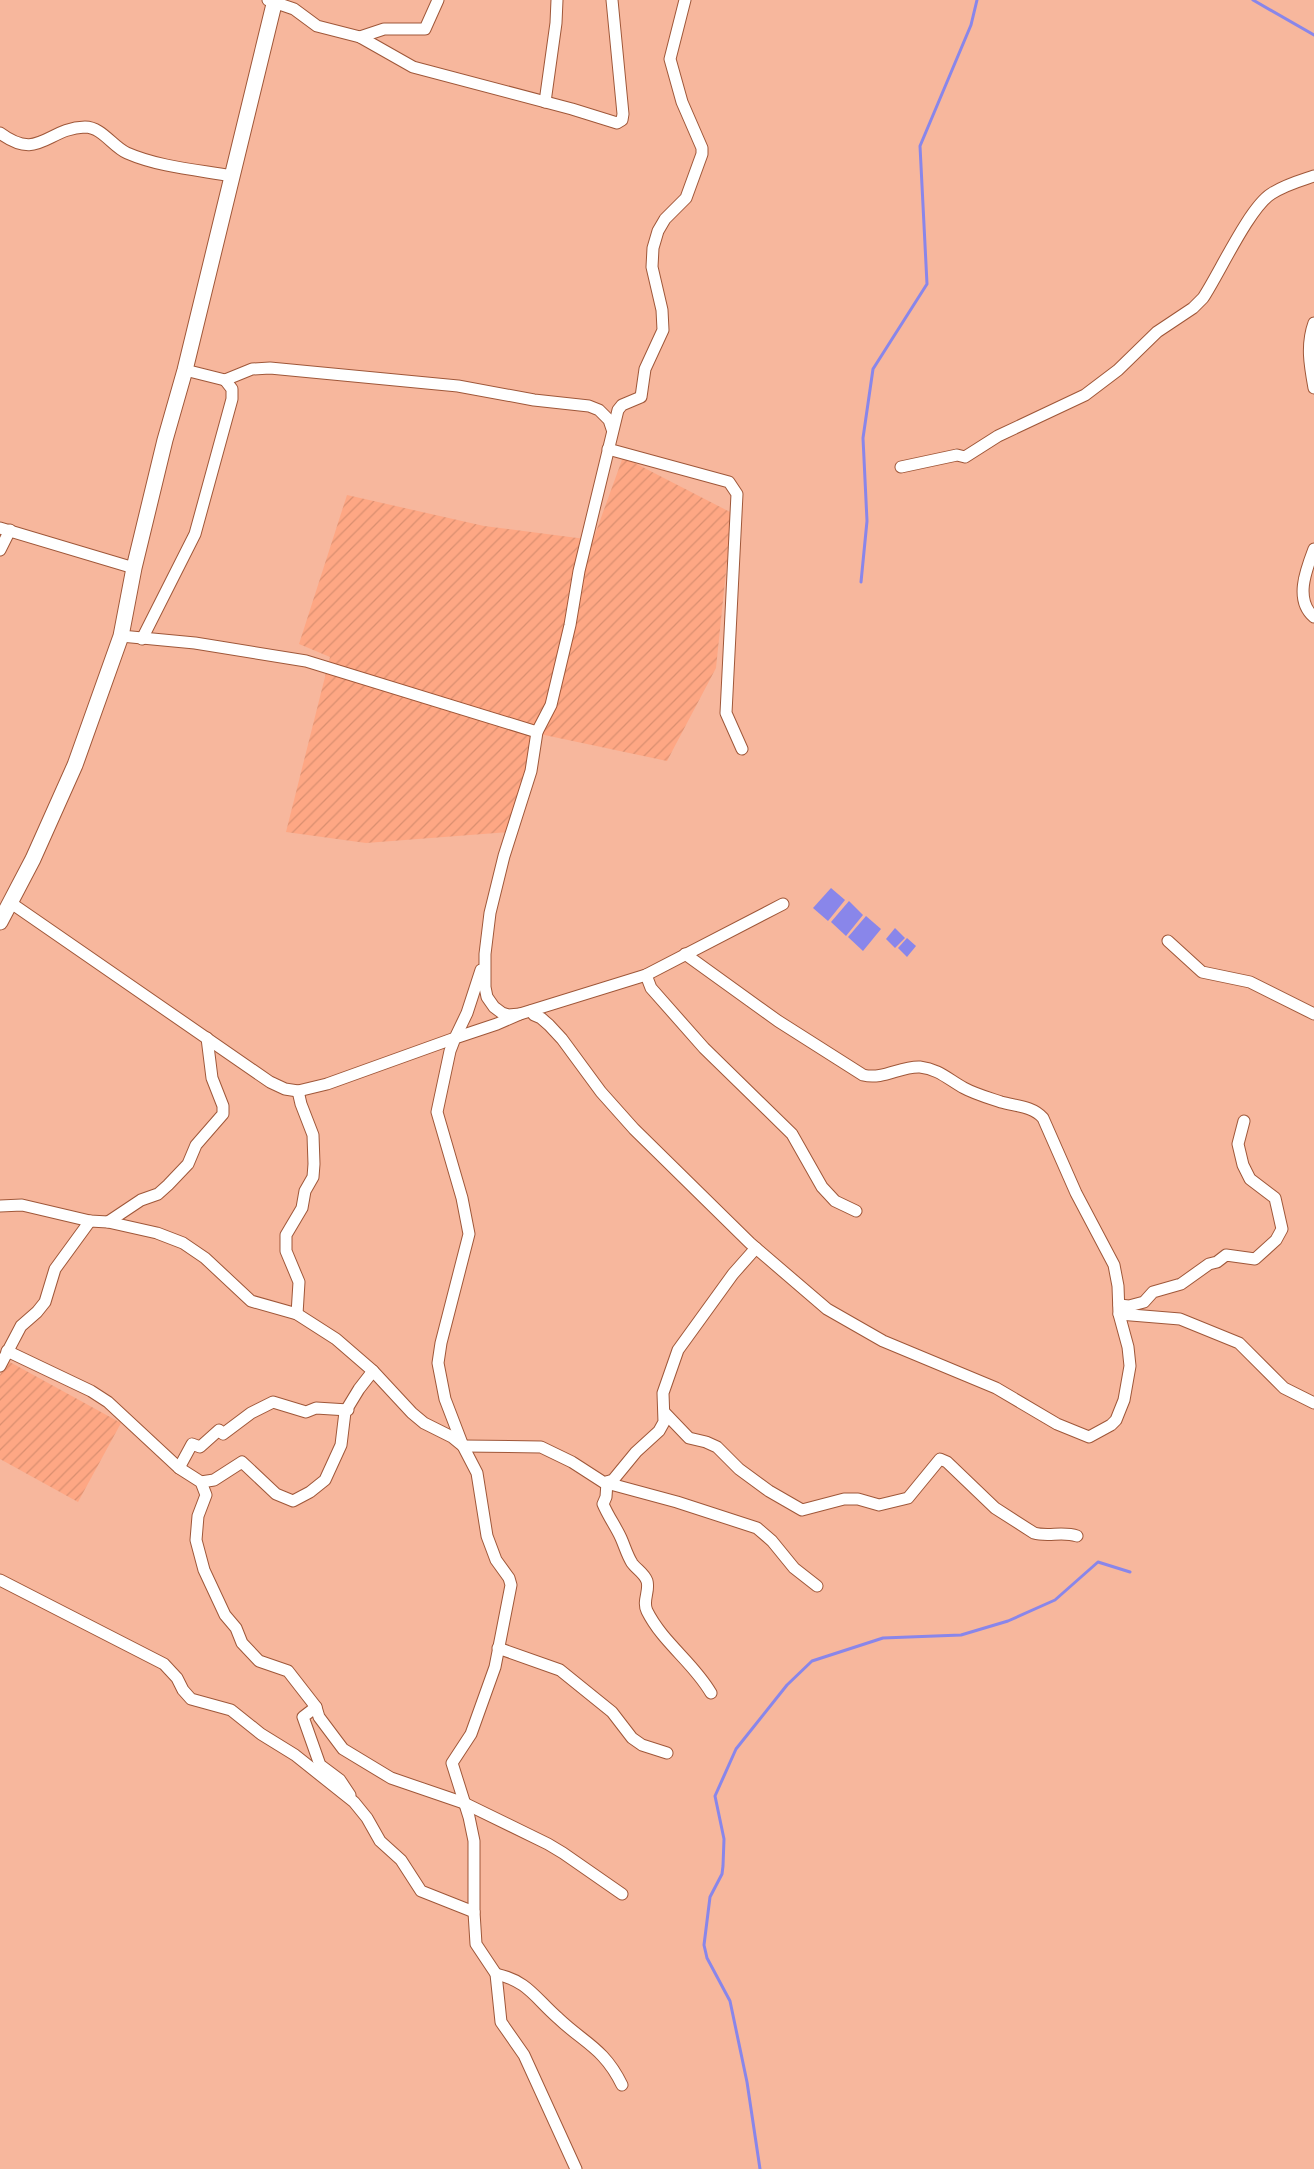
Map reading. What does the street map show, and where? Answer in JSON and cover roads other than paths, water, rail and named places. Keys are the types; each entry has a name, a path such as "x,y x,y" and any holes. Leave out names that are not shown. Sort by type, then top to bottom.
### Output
{"main road":[{"path":"0,922 11,903 74,765 121,636 134,568 165,440 185,370 272,1"}],"street":[{"path":"360,37 384,29 425,30 438,0"},
{"path":"545,102 556,23 557,0"},
{"path":"272,1 294,10 317,26 360,37 413,67 616,123 622,120 624,114 611,0"},
{"path":"685,0 670,59 682,102 702,148 702,154 686,198 665,219 658,231 653,248 652,267 662,310 663,330 645,369 642,397 619,408 612,429 551,705 537,732 531,771 504,856 490,913 485,954 485,987 487,996 494,1007 502,1013 508,1015 532,1011 646,975 783,904"},
{"path":"0,133 12,142 27,146 37,144 53,136 87,127 104,134 119,150 138,158 232,176"},
{"path":"901,467 957,455 965,458 998,436 1085,395 1118,370 1156,332 1193,308 1203,298 1251,217 1264,199 1294,182 1314,176"},
{"path":"1314,323 1311,332 1309,368 1314,388"},
{"path":"185,370 225,380 252,369 270,368 458,386 534,400 589,406 599,410 609,420 612,429"},
{"path":"142,639 195,534 232,399 232,389 225,380"},
{"path":"608,449 730,482 737,494 726,713 742,749"},
{"path":"0,550 5,529 134,568"},
{"path":"1314,549 1305,571 1304,607 1314,617"},
{"path":"121,636 194,643 306,661 537,732"},
{"path":"11,903 270,1082 285,1089 298,1091 327,1084 498,1024 520,1014"},
{"path":"1168,941 1202,972 1250,982 1314,1014"},
{"path":"485,954 472,998 450,1051 437,1112 438,1121 462,1198 469,1234 441,1343 438,1363 446,1398 463,1446 477,1473 487,1536 496,1560 509,1578 511,1585 495,1667 471,1734 452,1763 474,1841 476,1944 496,1974 501,2022 524,2054 576,2169"},
{"path":"532,1011 534,1015 549,1024 562,1038 601,1092 629,1124 756,1248 827,1310 883,1342 996,1388 1057,1424 1089,1437 1111,1425 1121,1412 1130,1356 1119,1310 1118,1286 1114,1265 1076,1193 1043,1118 1037,1111 999,1101 964,1088 933,1070 918,1067 874,1077 863,1075 778,1021 685,954"},
{"path":"646,975 651,988 704,1048 792,1134 822,1187 836,1201 856,1211"},
{"path":"108,1222 142,1200 161,1192 188,1164 196,1145 224,1114 223,1106 212,1078 207,1038"},
{"path":"297,1314 299,1282 286,1251 286,1234 302,1208 305,1191 313,1177 314,1164 313,1135 298,1091"},
{"path":"1119,1310 1140,1303 1153,1292 1162,1291 1183,1283 1209,1264 1217,1262 1226,1255 1256,1259 1276,1240 1282,1227 1275,1198 1250,1179 1240,1157 1238,1144 1244,1121"},
{"path":"0,1206 22,1205 90,1221 108,1222 158,1234 183,1244 205,1258 251,1302 297,1314 336,1339 374,1371 412,1413 432,1427 452,1437 463,1446 541,1446 606,1482 677,1502 756,1528 772,1542 794,1568 817,1586"},
{"path":"0,1366 21,1326 45,1302 55,1269 90,1221"},
{"path":"606,1482 613,1480 636,1452 659,1431 664,1422 665,1413 663,1393 678,1350 733,1274 756,1248"},
{"path":"1119,1310 1180,1319 1239,1343 1284,1388 1314,1404"},
{"path":"8,1351 108,1402 179,1468 201,1482 206,1495 198,1516 196,1540 204,1570 225,1615 236,1628 242,1643 250,1653 259,1661 288,1671 316,1707 319,1717 343,1749 391,1778 464,1803 563,1853 622,1894"},
{"path":"201,1482 214,1480 242,1462 276,1494 293,1501 310,1492 325,1480 341,1445 345,1412 348,1410 359,1389 374,1371"},
{"path":"179,1468 192,1444 200,1447 219,1430 223,1434 251,1413 274,1402 306,1412 316,1408 348,1410"},
{"path":"665,1413 689,1438 717,1447 739,1469 769,1491 802,1510 844,1499 858,1499 880,1505 908,1498 940,1459 947,1462 995,1508 1034,1533 1059,1532 1077,1536"},
{"path":"606,1482 606,1497 603,1504 622,1539 625,1552 633,1565 646,1579 648,1586 645,1602 646,1610 666,1639 702,1676 711,1693"},
{"path":"0,1580 164,1664 177,1678 183,1690 191,1699 231,1710 354,1802"},
{"path":"498,1648 560,1670 612,1712 632,1738 642,1745 667,1753"},
{"path":"316,1707 303,1717 320,1765 340,1780 367,1818 380,1841 401,1860 421,1891 474,1912"},
{"path":"496,1974 510,1977 531,1990 557,2018 588,2041 613,2068 622,2085"}],"waterway":[{"path":"861,582 867,521 863,438 873,369 927,284 920,146 971,25 977,0"},
{"path":"1253,0 1314,35"},
{"path":"760,2169 747,2082 730,2001 707,1958 704,1945 710,1897 722,1874 723,1866 724,1839 715,1796 736,1749 787,1685 812,1661 883,1638 961,1635 1008,1621 1055,1600 1098,1562 1130,1572"}]}
